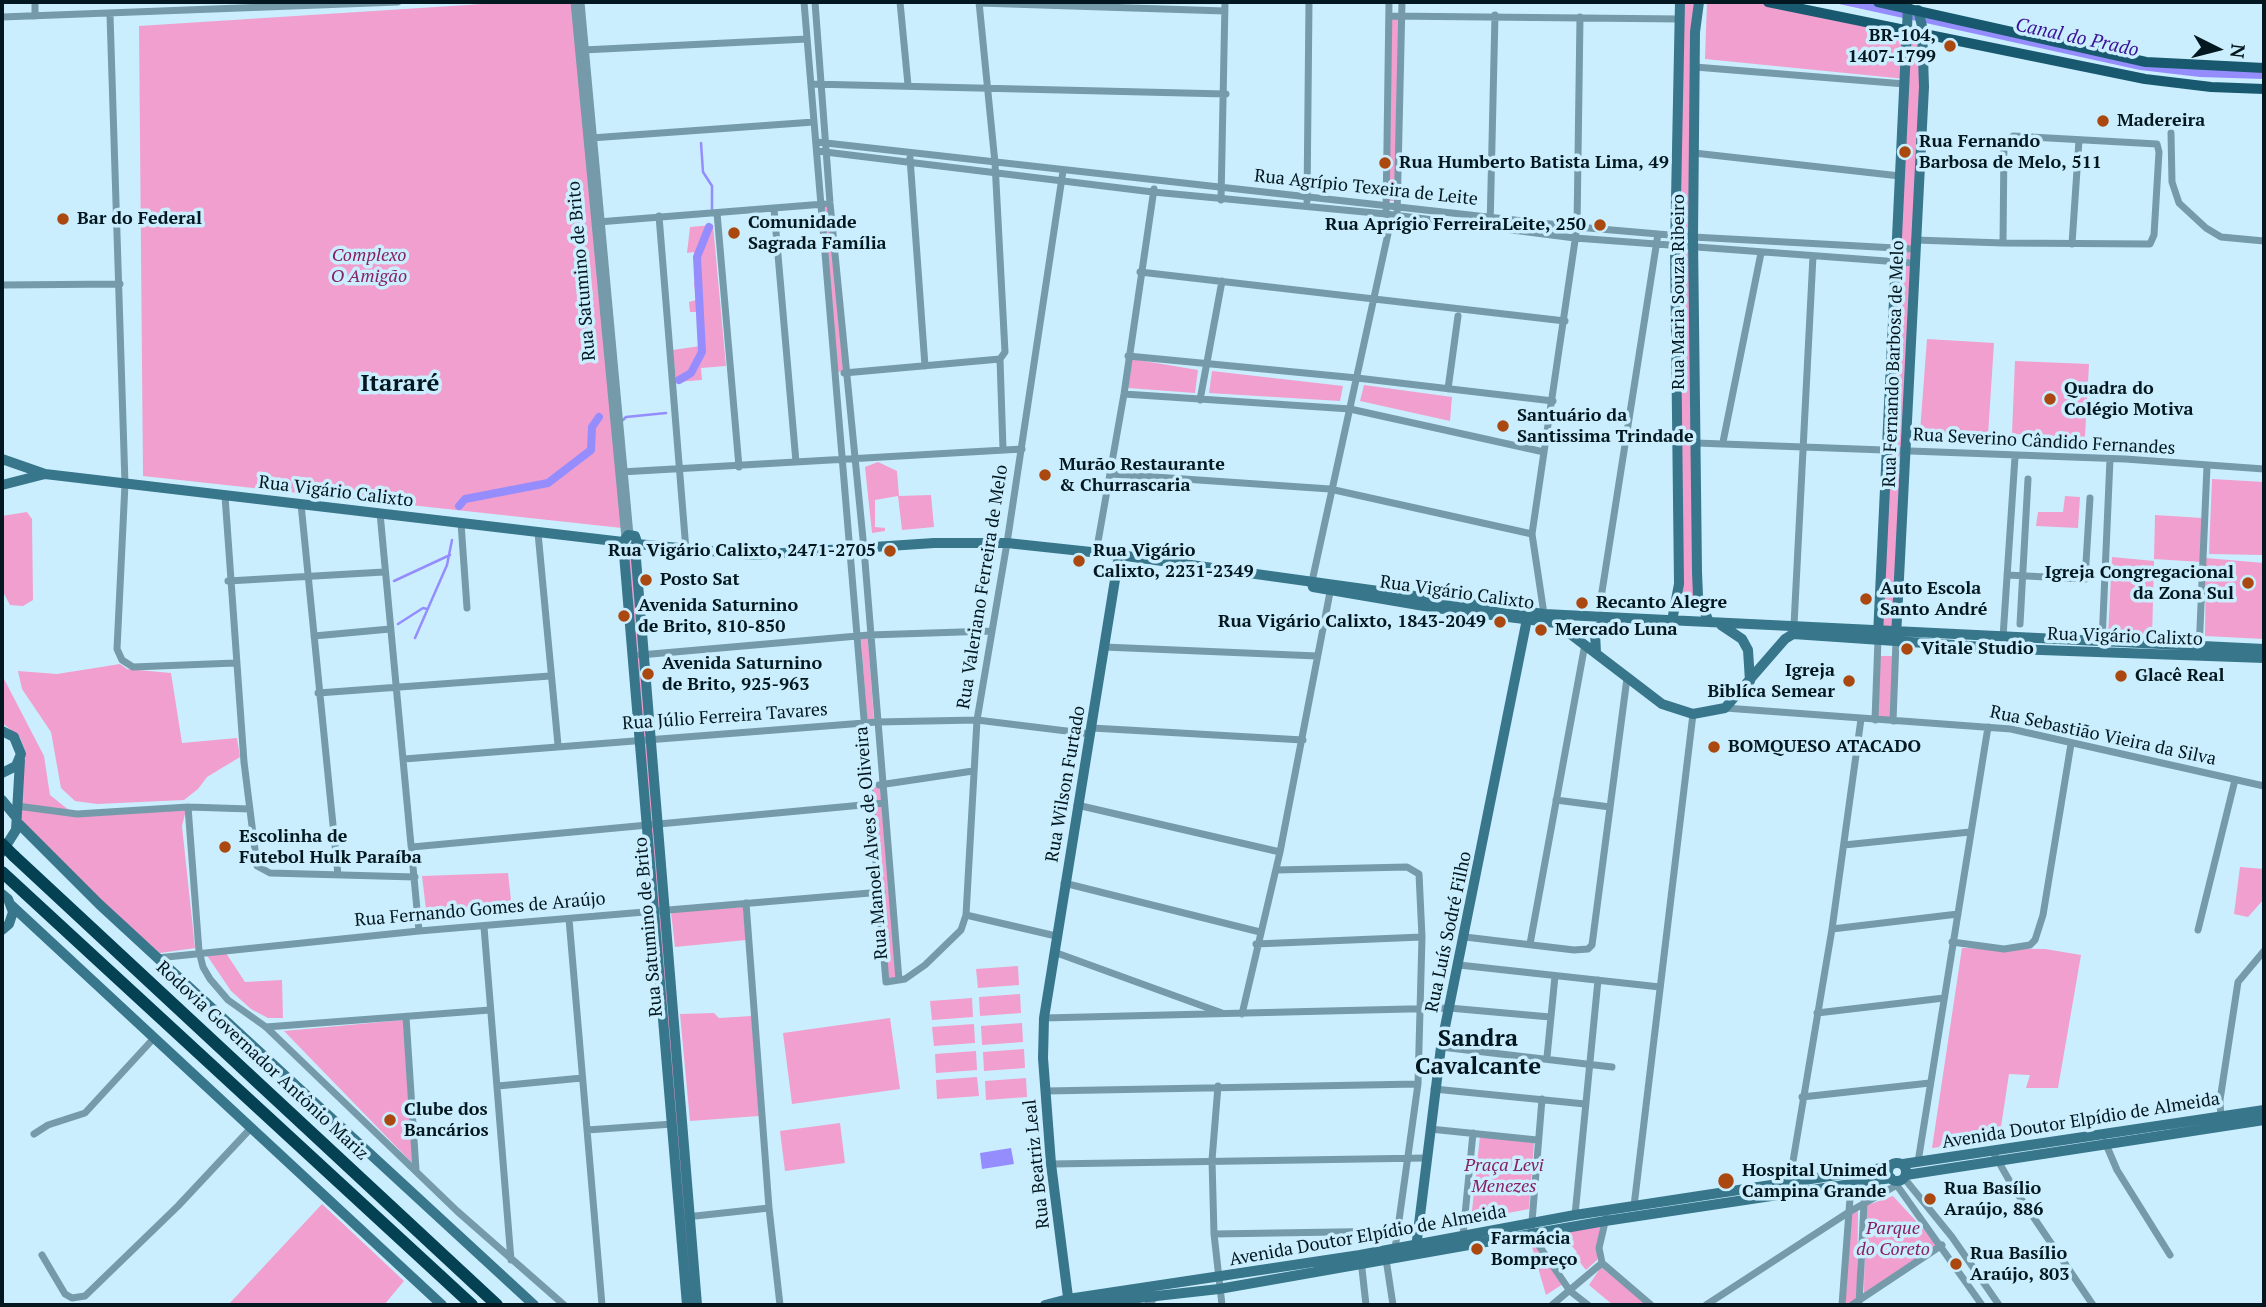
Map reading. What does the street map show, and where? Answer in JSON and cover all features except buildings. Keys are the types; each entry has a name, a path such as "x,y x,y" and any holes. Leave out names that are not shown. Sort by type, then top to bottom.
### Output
{"highway":[{"name":"Rodovia Governador Antônio Mariz","path":"7,841 8,854 497,1305"},
{"name":"Rodovia Governador Antônio Mariz","path":"4,874 472,1305"}],"main road":[{"name":"Rua Maria Souza Ribeiro","path":"1672,621 1679,584 1675,235 1680,2"},
{"name":"Rua Maria Souza Ribeiro","path":"1699,2 1695,67 1693,243 1698,596 1713,622"},
{"path":"1768,2 1906,30 1922,30 2174,84 2264,89"},
{"path":"1878,2 1914,7 2146,62 2264,68"},
{"name":"Rua Fernando Barbosa de Melo","path":"1878,635 1906,30 1914,7"},
{"name":"Rua Fernando Barbosa de Melo","path":"1896,636 1924,88 1922,30 1914,7"},
{"name":"Rua Vigário Calixto","path":"2,459 45,474 686,550 753,555 934,543 1007,544 1119,555 1297,581 1556,623 1662,704 1693,714 1725,708 1784,639 1793,634 1878,635 2199,651 2264,649"},
{"name":"Rua Vigário Calixto","path":"2,485 45,474"},
{"name":"Rua Satumino de Brito","path":"629,542 643,739 645,825 659,909"},
{"name":"Rua Wilson Furtado","path":"1044,1018 1119,555"},
{"name":"Rua Vigário Calixto","path":"1331,587 1544,614 1794,625 1878,635"},
{"path":"1596,653 1595,633 1602,617"},
{"name":"Rua Luís Sodré Filho","path":"1416,1249 1441,1047 1527,619"},
{"path":"1713,622 1742,639 1748,650 1750,681"},
{"name":"Rua Vigário Calixto","path":"1896,636 2003,637 2102,642 2264,658"},
{"path":"2,731 18,741 20,760 17,815 7,841 32,840"},
{"name":"Rua Satumino de Brito","path":"643,739 657,824 659,909 668,1019 685,1217 697,1305"},
{"path":"2,773 11,770 20,760"},
{"path":"2,800 17,815 32,840 534,1305"},
{"path":"2,894 442,1305"},
{"path":"12,905 5,927 36,926"},
{"name":"Rua Beatriz Leal","path":"1044,1018 1051,1164 1068,1304"},
{"name":"Avenida Doutor Elpídio de Almeida","path":"2222,1121 2264,1110"},
{"name":"Avenida Doutor Elpídio de Almeida","path":"1068,1304 1361,1260 1386,1259 1463,1235 1605,1221 1865,1183 1995,1156 2104,1139 2222,1121 2264,1119"},
{"name":"Avenida Doutor Elpídio de Almeida","path":"1897,1177 1903,1164 1995,1156"},
{"name":"Avenida Doutor Elpídio de Almeida","path":"1361,1260 1395,1249 1416,1249 1532,1228 1575,1215 1789,1181 1897,1177"},
{"name":"Rua Satumino de Brito","path":"685,1217 687,1305"},
{"name":"Avenida Doutor Elpídio de Almeida","path":"1045,1305 1156,1297 1219,1283"}],"street":[{"path":"35,2 35,16"},
{"path":"2,17 110,15 156,6 398,2"},
{"name":"Rua Satumino de Brito","path":"575,2 582,50 620,472 629,542"},
{"name":"Rua Satumino de Brito","path":"581,2 582,50"},
{"name":"Rua Manoel Alves de Oliveira","path":"804,2 814,122 826,204 846,373 853,458 869,548 869,635 899,980 885,981 859,636 848,550 838,421 826,204 826,147 815,2"},
{"path":"900,2 908,85"},
{"path":"1003,449 1000,359 1006,345 995,163 979,2 1225,11"},
{"path":"1221,200 1226,94 1226,2"},
{"path":"1307,207 1309,2"},
{"path":"1389,229 1386,203 1390,2"},
{"path":"1312,584 1330,489 1389,229 1398,205 1402,2"},
{"path":"110,15 125,484 117,649 122,660 133,667 235,663"},
{"path":"1490,228 1495,15"},
{"path":"1389,16 1680,19"},
{"path":"1544,614 1532,534 1577,227 1580,17"},
{"path":"582,50 807,39"},
{"path":"1695,67 1905,84"},
{"path":"811,84 988,86 1226,94"},
{"path":"590,138 814,122"},
{"path":"2171,134 2172,182 2179,203 2206,228 2221,237 2264,241"},
{"path":"2003,243 2002,168 2007,140 2013,136 2079,140 2072,244"},
{"name":"Rua Agrípio Texeira de Leite","path":"826,147 910,163 1153,192 1386,214 1675,248 1693,243 1896,248 1914,245 2003,243 2150,244 2154,235 2159,152 2157,144 2079,140"},
{"name":"Rua Agrípio Texeira de Leite","path":"817,147 910,153 1223,189 1386,203 1577,227 1675,235 1693,243 1729,251 1913,263"},
{"path":"910,153 925,366"},
{"path":"1694,153 1899,176"},
{"name":"Rua Valeriano Ferreira de Melo","path":"966,915 977,720 1022,449 1063,170"},
{"path":"1096,553 1124,394 1154,181"},
{"path":"597,222 826,204"},
{"path":"774,209 796,462"},
{"path":"717,213 739,467"},
{"path":"659,216 686,550"},
{"path":"1602,617 1658,234"},
{"path":"1723,442 1762,253"},
{"path":"1794,625 1813,256"},
{"path":"1140,272 1565,321"},
{"path":"1200,400 1222,282"},
{"path":"2,285 120,284"},
{"path":"1448,389 1458,316"},
{"path":"1128,356 1357,378 1553,401"},
{"path":"836,374 1000,359"},
{"path":"1124,394 1350,409 1544,452"},
{"path":"838,421 850,419"},
{"name":"Rua Severino Cândido Fernandes","path":"1696,443 2110,459 2264,469"},
{"path":"620,472 1022,449"},
{"path":"2003,637 2015,457"},
{"path":"2102,642 2110,459"},
{"path":"2199,651 2207,466"},
{"path":"1111,474 1330,489 1532,534"},
{"path":"2020,624 2028,479"},
{"path":"225,496 235,663 257,866 265,873 415,877"},
{"path":"2007,575 2085,579 2090,498"},
{"path":"301,504 338,875"},
{"path":"380,513 419,931"},
{"path":"461,523 467,608"},
{"path":"538,533 558,745"},
{"path":"228,581 384,572"},
{"path":"1242,1014 1256,944 1280,852 1331,587"},
{"path":"314,636 390,629"},
{"path":"637,656 869,635 992,631"},
{"path":"1875,720 1878,635"},
{"name":"Rua Fernando Barbosa de Melo","path":"1893,721 1896,636"},
{"path":"1530,944 1585,644"},
{"path":"1104,648 1317,656"},
{"path":"1877,653 1896,654"},
{"path":"318,693 550,676"},
{"path":"1465,937 1583,950 1592,945 1627,678"},
{"name":"Rua Sebastião Vieira da Silva","path":"1725,708 1988,727 2264,786"},
{"path":"1634,1206 1693,714"},
{"path":"1788,1194 1832,929 1861,719"},
{"name":"Rua Júlio Ferreira Tavares","path":"404,759 877,722 977,720 1092,731 1303,740"},
{"path":"1918,1162 1988,727"},
{"path":"1952,942 2004,949 2030,945 2038,933 2071,744"},
{"path":"871,786 973,771"},
{"path":"2199,930 2235,780"},
{"path":"1556,800 1610,807"},
{"path":"412,846 884,803"},
{"path":"1077,804 1280,852"},
{"path":"17,815 188,807 250,808"},
{"path":"188,807 199,951 202,967 223,995 266,1027 510,1260 564,1305"},
{"path":"1844,845 1970,832"},
{"path":"1276,870 1407,867 1416,870 1421,882 1418,1084 1395,1249"},
{"path":"1064,883 1260,932"},
{"name":"Rua Fernando Gomes de Araújo","path":"157,958 199,951 659,909 891,891"},
{"path":"746,903 769,1208 780,1305"},
{"path":"1832,929 1958,914"},
{"path":"899,980 915,973 953,938 966,915 1056,936"},
{"path":"569,919 602,1305"},
{"path":"484,927 510,1260"},
{"path":"1256,944 1422,937"},
{"path":"2222,1121 2238,982 2264,951"},
{"path":"1054,952 1226,1014"},
{"path":"1459,965 1660,987"},
{"path":"1546,1057 1555,976"},
{"path":"1575,1215 1598,980"},
{"path":"1816,1013 1944,998"},
{"path":"1044,1018 1449,1008 1550,1017"},
{"path":"266,1027 490,1010"},
{"path":"406,1017 415,1170"},
{"path":"34,1134 48,1125 85,1113 154,1038"},
{"path":"1441,1047 1546,1057 1612,1067"},
{"path":"498,1086 582,1078"},
{"path":"1802,1097 1930,1083"},
{"path":"1046,1091 1418,1084"},
{"path":"1218,1086 1212,1160 1214,1234 1222,1305"},
{"path":"1434,1089 1585,1104"},
{"path":"1542,1099 1532,1228 1570,1291 1588,1305"},
{"path":"587,1130 677,1123"},
{"path":"41,1255 65,1294 72,1298 85,1296 178,1206 251,1128"},
{"path":"1430,1129 1537,1140"},
{"path":"1463,1235 1473,1133"},
{"path":"2104,1139 2170,1255"},
{"path":"1995,1156 2093,1305"},
{"path":"1051,1164 1426,1158"},
{"path":"1706,1305 1862,1204 1897,1177"},
{"path":"1897,1177 1982,1305"},
{"path":"1897,1177 1952,1237 1999,1305"},
{"path":"1857,1304 1865,1183"},
{"path":"1842,1305 1851,1185"},
{"path":"685,1217 769,1208"},
{"path":"1608,1210 1599,1248 1602,1263 1651,1305"},
{"path":"1214,1234 1399,1231"},
{"path":"1857,1304 1942,1245"},
{"path":"1386,1259 1393,1305"},
{"path":"1361,1260 1366,1305"},
{"path":"1552,1305 1602,1263"},
{"path":"1147,1305 1156,1297"}],"green space":[{"name":"Complexo O Amigão","path":"514,2 574,2 622,528 143,476 139,26"},
{"path":"1683,2 1695,2 1691,26 1690,234 1678,232"},
{"path":"1707,2 1779,2 1908,30 1906,79 1705,59"},
{"path":"1391,18 1399,18 1396,201 1388,201"},
{"path":"1910,36 1919,36 1922,56 1911,259 1899,259"},
{"path":"823,205 828,205 845,371 837,372"},
{"path":"713,225 726,366 701,368 702,380 676,382 673,350 700,346 697,312 690,312 689,302 696,300 694,282 697,280 694,252 687,253 690,227"},
{"path":"1690,251 1694,606 1679,604 1678,252"},
{"path":"1898,265 1912,266 1904,449 1890,448"},
{"path":"1927,339 1994,343 1988,435 1920,432"},
{"path":"1132,359 1198,370 1195,393 1128,388"},
{"name":"Quadra do Colégio Motiva","path":"2015,361 2089,364 2085,437 2012,434"},
{"path":"1212,371 1343,386 1340,401 1209,393"},
{"path":"1364,385 1452,397 1450,421 1360,401"},
{"path":"1904,452 1894,627 1880,626 1890,453"},
{"path":"878,462 897,471 899,496 931,495 934,527 902,530 898,496 875,500 875,527 885,528 885,531 872,533 865,467"},
{"path":"2212,479 2264,482 2264,555 2209,554"},
{"path":"2065,496 2080,497 2078,528 2036,526 2038,512 2063,512"},
{"path":"27,512 32,519 33,600 23,606 10,605 2,590 2,516"},
{"path":"2155,515 2202,518 2201,562 2154,559"},
{"path":"633,549 695,1305 689,1305 627,550"},
{"path":"2112,557 2154,561 2152,639 2108,637"},
{"path":"2206,558 2264,563 2264,639 2205,636"},
{"path":"861,638 868,638 874,720 867,721"},
{"path":"1879,656 1893,656 1890,719 1877,718"},
{"path":"120,664 127,669 171,673 182,743 237,738 240,757 207,777 198,789 184,800 97,804 75,801 61,788 51,732 22,689 18,671 57,674"},
{"path":"2,675 44,756 50,795 65,807 76,815 186,810 182,826 195,948 160,953 47,854 20,817 22,765 26,753 20,737 2,723"},
{"path":"880,786 897,978 887,981 873,787"},
{"path":"2240,867 2264,869 2264,899 2248,917 2234,914"},
{"path":"508,873 512,909 427,918 422,876"},
{"path":"743,907 746,940 675,947 671,912"},
{"path":"1962,948 2045,949 2081,955 2058,1088 2026,1088 2030,1075 2009,1074 1999,1140 1932,1148"},
{"path":"226,953 245,982 282,980 283,1018 268,1018 251,1009 231,991 206,954"},
{"path":"1018,966 1019,985 978,988 976,969"},
{"path":"1020,994 1021,1013 980,1016 979,997"},
{"path":"972,998 973,1017 932,1020 930,1001"},
{"path":"714,1013 719,1018 752,1016 759,1116 690,1121 680,1014"},
{"path":"890,1018 900,1089 792,1104 783,1033"},
{"name":"Clube dos Bancários","path":"403,1020 413,1164 284,1031"},
{"path":"1022,1023 1023,1042 982,1045 981,1026"},
{"path":"974,1024 975,1043 934,1046 932,1027"},
{"path":"1024,1049 1025,1068 984,1071 983,1052"},
{"path":"976,1051 977,1070 936,1073 935,1054"},
{"path":"977,1077 979,1096 937,1099 936,1080"},
{"path":"1026,1078 1027,1097 986,1100 985,1081"},
{"path":"840,1123 845,1163 785,1171 780,1131"},
{"name":"Praça Levi Menezes","path":"1480,1136 1534,1143 1529,1209 1471,1220"},
{"name":"Parque do Coreto","path":"1893,1196 1938,1245 1864,1293 1865,1206"},
{"path":"322,1204 404,1281 384,1305 228,1305"},
{"path":"1858,1211 1857,1299 1845,1305 1849,1214"},
{"path":"1603,1223 1597,1245 1597,1260 1586,1270 1574,1255 1577,1252 1558,1231"},
{"path":"1535,1245 1563,1284 1546,1295 1532,1247"},
{"path":"1601,1267 1648,1305 1613,1305 1589,1285"}],"shaded area":[{"path":"1830,2 1864,2 2123,59 2264,69 2264,79 2200,77 2140,70"},
{"path":"1011,1148 1014,1164 982,1169 980,1153"}],"waterway":[{"path":"701,143 703,172 712,186 712,209"},
{"path":"679,380 691,373 702,352 697,257 709,227"},
{"path":"623,420 626,417 666,413"},
{"path":"459,506 465,499 548,483 591,450 592,427 599,417"},
{"path":"415,638 447,565 452,540"},
{"path":"394,581 450,555"},
{"path":"398,624 423,608 427,609"}],"place":[{"name":"BR-104, 1407-1799","path":"1950,46"},
{"name":"Madereira","path":"2103,121"},
{"name":"Rua Fernando Barbosa de Melo, 511","path":"1905,152"},
{"name":"Rua Humberto Batista Lima, 49","path":"1385,163"},
{"name":"Bar do Federal","path":"63,219"},
{"name":"Rua Aprígio FerreiraLeite, 250","path":"1600,225"},
{"name":"Comunidade Sagrada Família","path":"734,233"},
{"name":"Quadra do Colégio Motiva","path":"2050,399"},
{"name":"Santuário da Santissima Trindade","path":"1503,426"},
{"name":"Murão Restaurante & Churrascaria","path":"1045,475"},
{"name":"Rua Vigário Calixto, 2471-2705","path":"890,551"},
{"name":"Rua Vigário Calixto, 2231-2349","path":"1079,561"},
{"name":"Posto Sat","path":"646,580"},
{"name":"Igreja Congregacional da Zona Sul","path":"2248,583"},
{"name":"Auto Escola Santo André","path":"1866,599"},
{"name":"Recanto Alegre","path":"1582,603"},
{"name":"Avenida Saturnino de Brito, 810-850","path":"624,616"},
{"name":"Rua Vigário Calixto, 1843-2049","path":"1500,622"},
{"name":"Mercado Luna","path":"1541,630"},
{"name":"Vitale Studio","path":"1907,649"},
{"name":"Avenida Saturnino de Brito, 925-963","path":"648,674"},
{"name":"Glacê Real","path":"2121,676"},
{"name":"Igreja Biblíca Semear","path":"1849,681"},
{"name":"BOMQUESO ATACADO","path":"1714,747"},
{"name":"Escolinha de Futebol Hulk Paraíba","path":"225,847"},
{"name":"Clube dos Bancários","path":"390,1120"},
{"name":"Hospital Unimed Campina Grande","path":"1726,1181"},
{"name":"Rua Basílio Araújo, 886","path":"1930,1199"},
{"name":"Farmácia Bompreço","path":"1477,1249"},
{"name":"Rua Basílio Araújo, 803","path":"1956,1264"}],"district":[{"name":"Itararé","path":"400,384"},
{"name":"Sandra Cavalcante","path":"1478,1053"}],"water label":[{"name":"Canal do Prado","path":"2077,38"}]}
